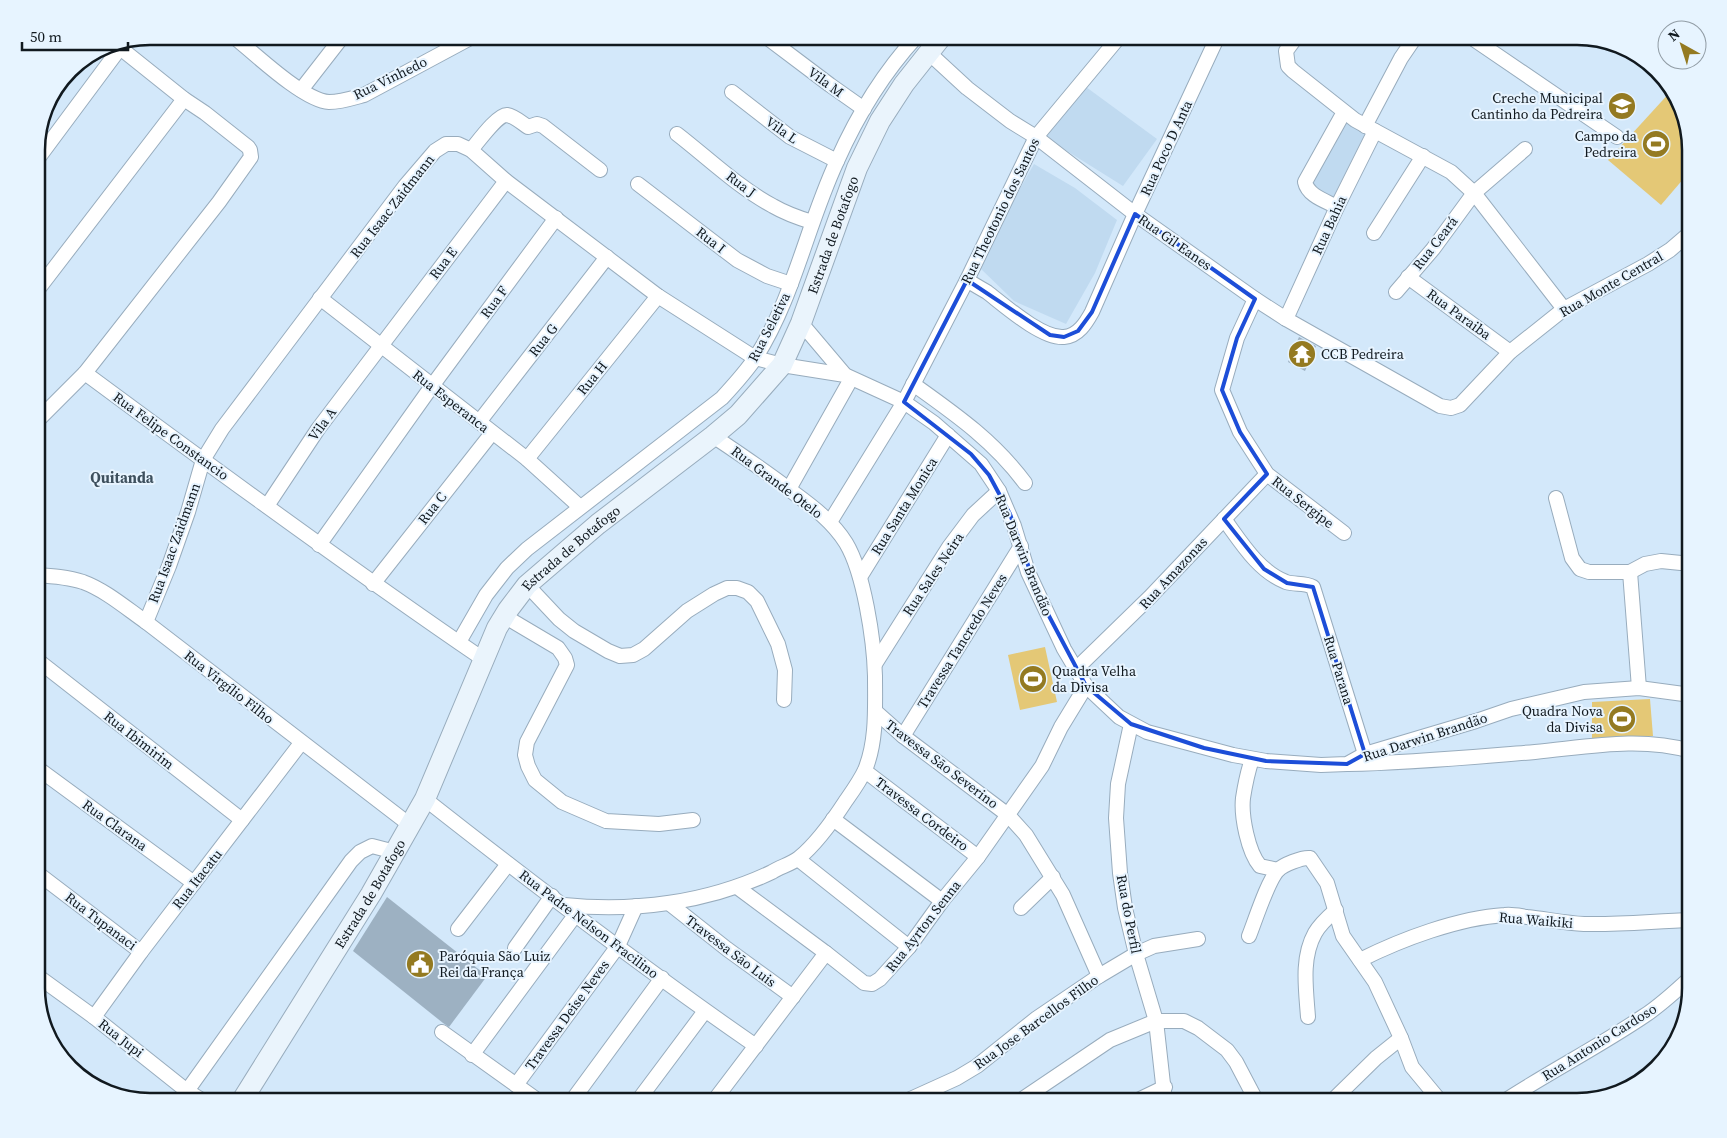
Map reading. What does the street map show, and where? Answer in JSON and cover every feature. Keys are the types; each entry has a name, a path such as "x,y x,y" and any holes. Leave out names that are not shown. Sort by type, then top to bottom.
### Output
{"main road":[{"name":"Estrada de Botafogo","path":"247,1093 366,902 425,799 483,659 504,616 527,585 598,524 738,415 782,365 801,323 857,168 880,121 904,84 935,45"}],"street":[{"name":"Rua Vinhedo","path":"244,45 301,90 316,99 329,102 364,95 457,45"},
{"path":"301,90 336,45"},
{"name":"Vila M","path":"777,45 864,108"},
{"name":"Rua Seletiva","path":"459,642 486,595 507,568 527,549 722,398 745,372 775,322 837,161 864,108 909,45"},
{"name":"Rua Theotonio dos Santos","path":"830,522 904,402 1036,136 1112,45"},
{"name":"Rua Poco D Anta","path":"966,280 1028,323 1050,335 1064,337 1078,331 1086,323 1092,312 1135,214 1214,45"},
{"path":"1290,45 1286,51 1288,66 1299,77 1344,112 1370,129 1450,172 1474,193 1564,309"},
{"name":"Rua Bahia","path":"1286,319 1337,207 1401,58 1410,45"},
{"path":"1482,45 1618,137"},
{"path":"45,413 84,374 219,202 249,160 251,153 248,147 121,49"},
{"path":"45,148 113,52"},
{"name":"Rua Gil Eanes","path":"929,53 967,88 1010,121 1036,136 1135,214 1255,299 1286,319 1440,406"},
{"name":"Vila L","path":"732,92 790,137 837,161"},
{"path":"45,280 184,99"},
{"path":"1337,207 1311,193 1307,188 1306,182 1344,112"},
{"path":"471,150 497,120 504,115 508,115 528,127 537,124 543,126 600,170"},
{"name":"Rua J","path":"677,134 771,206 812,222"},
{"name":"Rua Isaac Zaidmann","path":"146,622 169,566 188,512 203,460 222,428 405,186 435,151 446,144 458,144 471,150 506,181 658,296 755,358 848,377"},
{"name":"Rua Ceará","path":"1396,292 1432,249 1474,193 1525,149"},
{"path":"1374,234 1423,156"},
{"name":"Rua E","path":"381,346 506,181"},
{"name":"Rua I","path":"638,184 737,260 768,276 791,284"},
{"name":"Rua F","path":"319,545 432,386 556,218"},
{"name":"Rua Monte Central","path":"1440,406 1451,408 1460,405 1510,352 1564,309 1648,264 1682,240"},
{"name":"Rua G","path":"479,422 607,257"},
{"name":"Rua Paraiba","path":"1408,277 1510,352"},
{"name":"Rua H","path":"526,460 658,296"},
{"name":"Rua Esperanca","path":"320,298 479,422 580,507"},
{"name":"Rua Sergipe","path":"1255,299 1236,338 1222,390 1240,432 1267,474 1344,534"},
{"name":"Rua Darwin Brandão","path":"801,323 848,377 904,402 948,434 981,464 999,491 1021,546 1028,572 1050,621 1086,686 1108,708 1131,724 1147,732 1196,746 1252,758 1297,764 1347,764 1365,754 1541,701 1584,692 1639,688 1682,694"},
{"name":"Vila A","path":"267,506 318,429 381,346"},
{"path":"755,358 760,376 755,396"},
{"name":"Rua Felipe Constancio","path":"84,374 373,584 483,659"},
{"path":"789,489 848,377"},
{"path":"913,384 953,412 996,448 1025,483"},
{"name":"Rua C","path":"373,584 492,433"},
{"name":"Rua Santa Monica","path":"860,577 948,434"},
{"name":"Rua Grande Otelo","path":"564,906 604,908 670,904 737,887 798,859 833,819 865,770 872,743 876,712 874,664 872,641 860,577 846,543 830,522 789,489 713,436"},
{"name":"Rua Amazonas","path":"1076,669 1138,610 1267,474"},
{"name":"Rua Sales Neira","path":"874,664 949,547 973,515 999,491"},
{"path":"1556,498 1572,558 1580,569 1589,572 1630,572 1645,564 1661,562 1682,563"},
{"name":"Rua Parana","path":"1224,519 1254,559 1264,569 1288,583 1313,587 1365,754"},
{"name":"Travessa Tancredo Neves","path":"903,736 1021,546"},
{"path":"1630,572 1639,688"},
{"name":"Rua Virgílio Filho","path":"45,575 59,576 84,582 109,596 146,622 410,826"},
{"path":"527,585 559,619 574,631 620,656 633,655 644,649 687,611 714,594 727,588 737,588 748,592 757,601 778,644 785,670 784,700"},
{"path":"504,616 558,648 562,652 567,665 527,742 525,755 528,766 536,780 562,802 606,821 659,824 693,820"},
{"name":"Rua Ibimirim","path":"45,666 242,820"},
{"name":"Rua Ayrton Senna","path":"826,953 864,983 872,984 880,979 909,947 1008,815 1042,766 1061,727 1086,686"},
{"name":"Travessa Sāo Severino","path":"876,712 903,736 1008,815 1026,835 1054,877 1099,976"},
{"name":"Rua do Perfil","path":"1131,724 1118,784 1116,818 1120,873 1136,954 1156,1021 1164,1093"},
{"path":"1347,764 1397,763 1636,742 1682,748"},
{"name":"Rua Itacatu","path":"94,1017 141,952 302,743"},
{"path":"1252,758 1243,799 1243,813 1250,847 1253,856 1260,866 1278,870"},
{"name":"Travessa Cordeiro","path":"865,770 978,857"},
{"name":"Rua Clarana","path":"45,774 194,883"},
{"name":"Rua Padre Nelson Fracilino","path":"425,799 564,906 705,1011 756,1046"},
{"path":"833,819 942,901"},
{"path":"187,1091 351,861 360,852 372,846 395,852"},
{"path":"1248,936 1270,883 1278,870 1304,858 1310,858 1328,882 1342,936 1375,982 1412,1067 1434,1093"},
{"path":"798,859 909,947"},
{"path":"458,929 508,864"},
{"path":"1021,908 1054,877"},
{"name":"Rua Tupanaci","path":"45,879 141,952"},
{"path":"720,1093 826,953 737,887"},
{"path":"515,948 552,896"},
{"name":"Travessa Sāo Luis","path":"670,904 727,949 793,997"},
{"name":"Travessa Deise Neves","path":"516,1085 618,946 636,906"},
{"path":"1308,1017 1305,974 1309,950 1314,934 1336,910"},
{"path":"472,1055 576,914"},
{"name":"Rua Waikiki","path":"1360,960 1383,948 1416,936 1486,916 1508,914 1583,924 1682,921"},
{"name":"Rua Jose Barcellos Filho","path":"924,1093 957,1078 977,1066 1037,1018 1099,976 1136,954 1154,946 1198,939"},
{"path":"578,1093 662,978"},
{"name":"Rua Jupi","path":"45,982 94,1017 190,1093"},
{"name":"Rua Antonio Cardoso","path":"1517,1093 1645,1016 1682,986"},
{"path":"644,1093 705,1011"},
{"path":"1031,1093 1110,1040 1156,1021 1184,1021 1198,1028 1227,1050 1236,1062 1252,1093"},
{"path":"442,1032 527,1093"},
{"path":"1340,1093 1376,1058 1401,1038"},
{"path":"1152,1093 1164,1087"}],"highlighted area":[{"path":"1135,214 1255,299 1237,338 1222,390 1240,432 1267,474 1224,519 1264,569 1287,583 1313,587 1365,754 1347,764 1266,761 1204,748 1131,724 1086,686 1040,599 1010,514 989,475 971,454 904,402 967,280 1050,335 1064,337 1078,331 1092,312"}],"shaded area":[{"path":"1086,87 1157,139 1123,186 1043,136"},
{"name":"Campo da Pedreira","path":"1667,96 1680,129 1682,180 1661,205 1608,160"},
{"path":"1342,117 1371,132 1332,200 1308,185"},
{"path":"1034,164 1075,188 1117,220 1095,273 1066,324 1014,301 979,267 1002,220"},
{"name":"Quadra Velha da Divisa","path":"1045,647 1057,702 1020,710 1008,655"},
{"name":"Quadra Nova da Divisa","path":"1650,699 1653,736 1592,738 1592,702"}],"building":[{"name":"CCB Pedreira","path":"1299,337 1316,346 1305,371 1288,362"},
{"name":"Paróquia São Luiz Rei da França","path":"387,897 487,976 449,1027 353,951"}],"place":[{"name":"Creche Municipal Cantinho da Pedreira","path":"1622,106"},
{"name":"Campo da Pedreira","path":"1656,144"},
{"name":"CCB Pedreira","path":"1302,354"},
{"name":"Quadra Velha da Divisa","path":"1033,679"},
{"name":"Quadra Nova da Divisa","path":"1622,719"},
{"name":"Paróquia São Luiz Rei da França","path":"420,964"}],"district":[{"name":"Quitanda","path":"122,478"}]}
